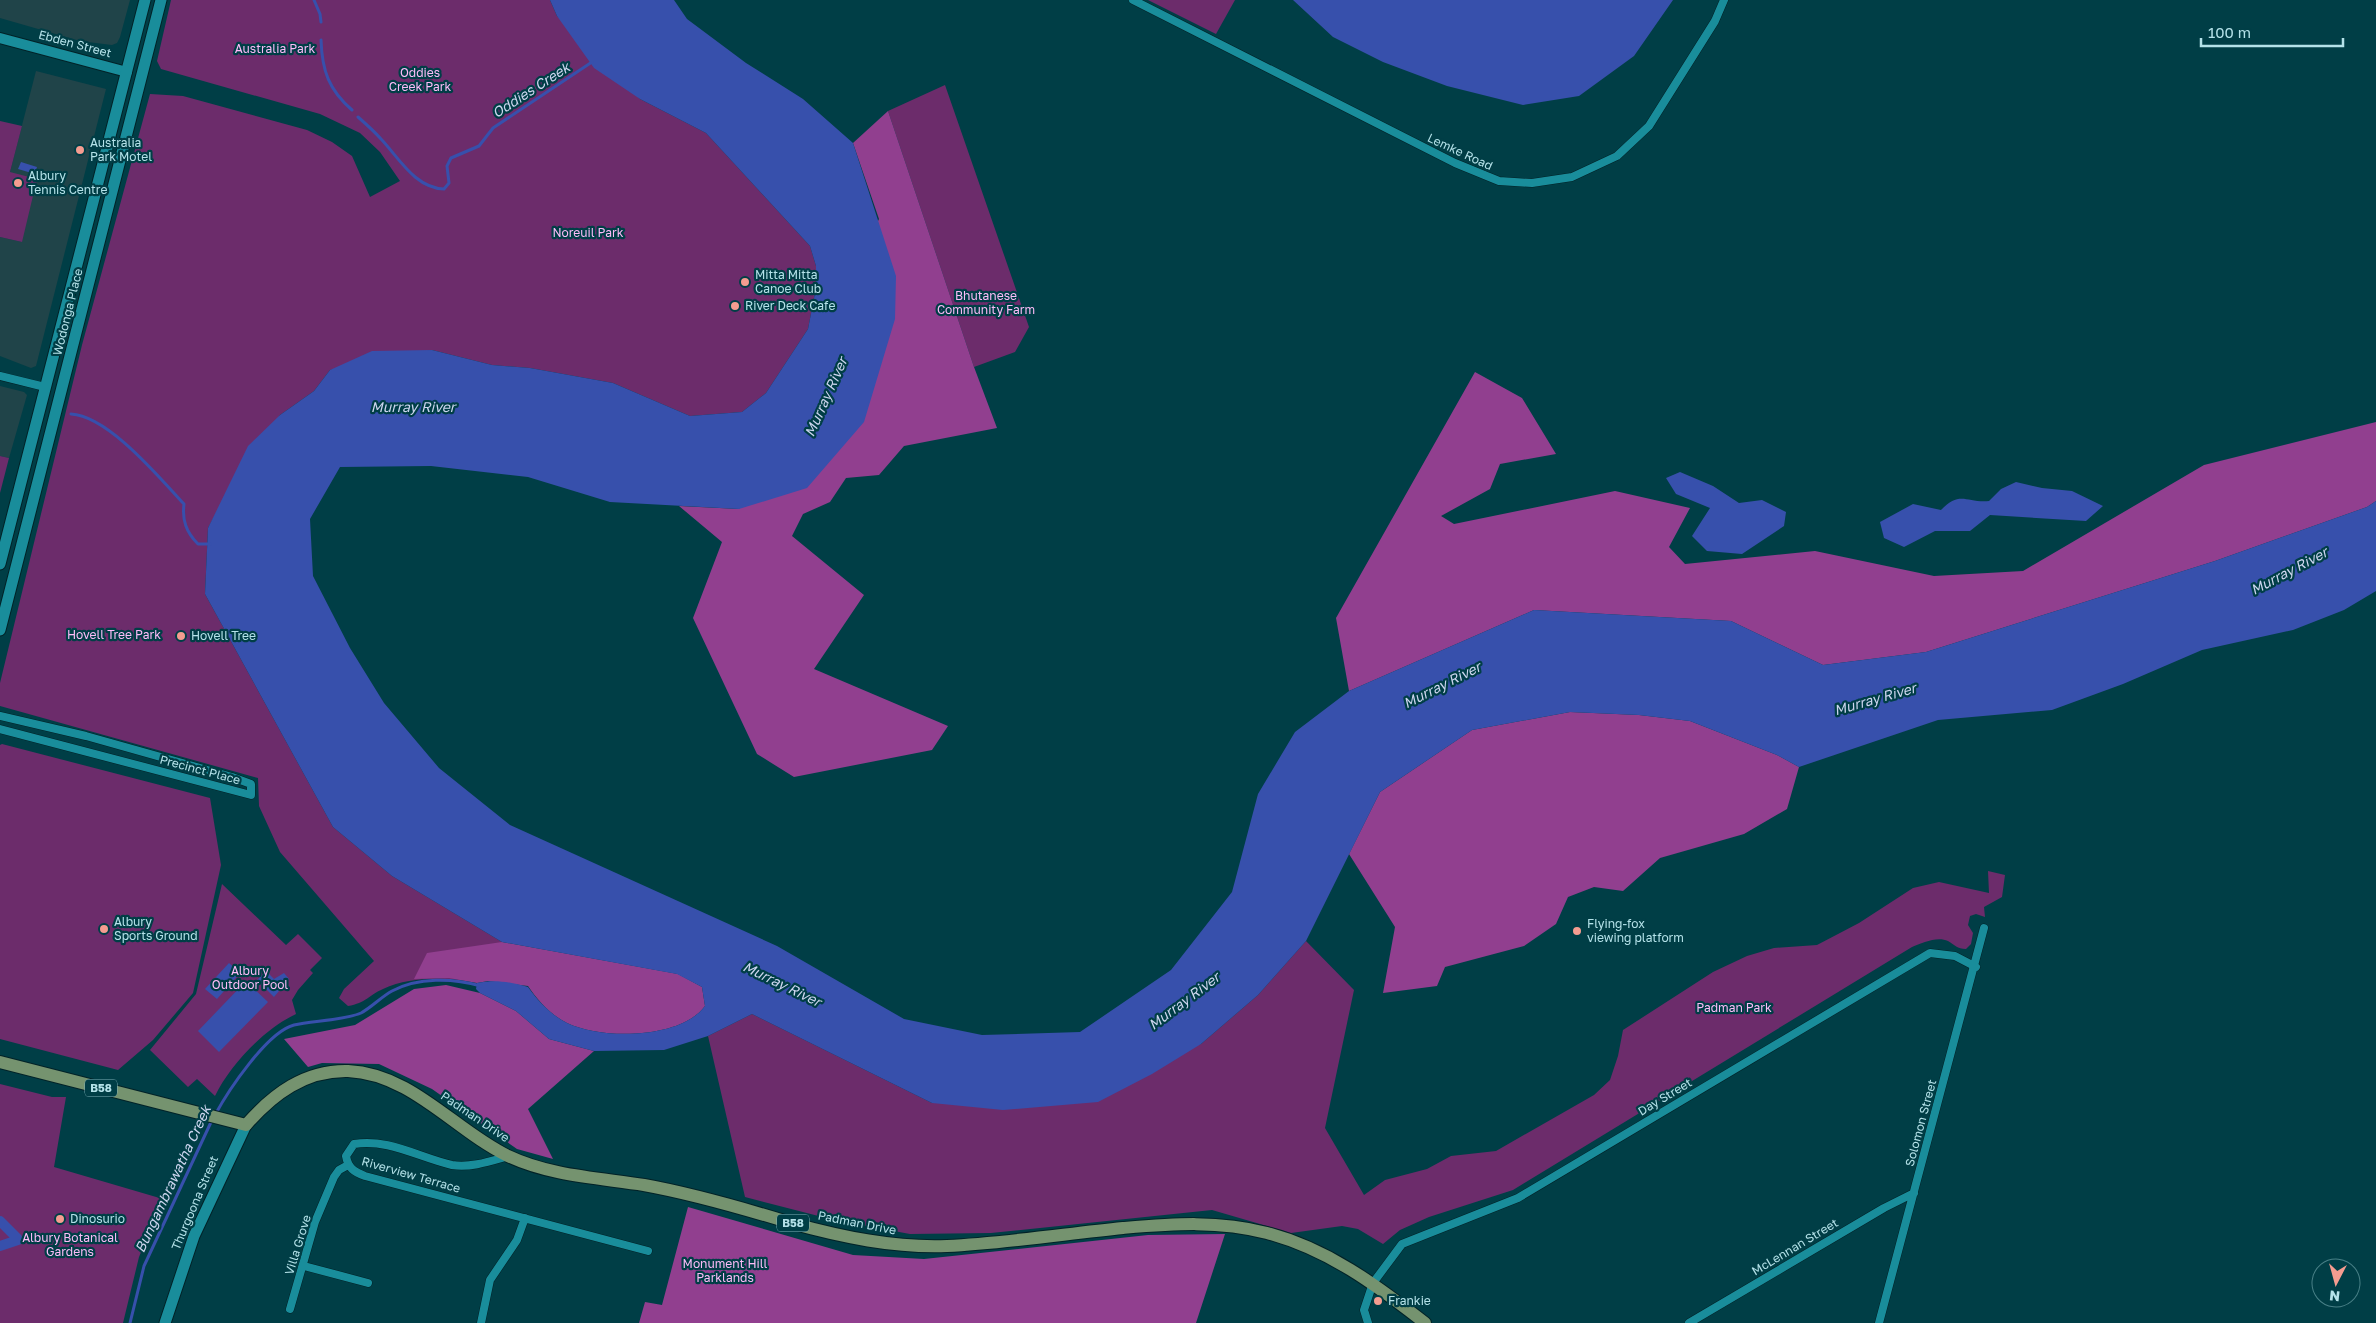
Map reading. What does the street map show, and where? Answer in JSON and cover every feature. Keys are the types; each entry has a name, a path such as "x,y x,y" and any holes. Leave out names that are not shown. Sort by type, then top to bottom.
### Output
{"main road":[{"name":"Wodonga Place","path":"0,564 145,0"},
{"name":"Wodonga Place","path":"0,630 161,0"},
{"name":"Ebden Street","path":"127,72 142,76"},
{"path":"45,387 61,392"},
{"name":"B58","path":"0,1062 246,1125"},
{"name":"Padman Drive","path":"246,1125 270,1100 298,1082 330,1072 365,1073 401,1086 473,1135 509,1156 555,1170 701,1197 826,1232 901,1245 972,1244 1173,1224 1235,1226 1265,1232 1303,1245 1346,1265 1373,1282 1425,1323"},
{"name":"Thurgoona Street","path":"165,1323 194,1236 246,1125"}],"street":[{"name":"Lemke Road","path":"1133,0 1455,163 1499,181 1532,183 1572,177 1617,156 1649,126 1715,21 1724,0"},
{"name":"Ebden Street","path":"0,38 127,72"},
{"path":"0,376 45,387"},
{"name":"Precinct Place","path":"0,716 43,725 232,777 251,784 251,795 0,729"},
{"path":"19,733 22,721"},
{"path":"40,738 43,725"},
{"name":"Solomon Street","path":"1879,1323 1976,967 1984,928"},
{"name":"Day Street","path":"1368,1323 1364,1310 1373,1282 1402,1244 1518,1198 1930,953 1955,956 1976,967"},
{"name":"Riverview Terrace","path":"509,1156 473,1165 453,1165 403,1149 361,1142 354,1144 346,1156 348,1165 355,1172 366,1176 648,1251"},
{"name":"Villa Grove","path":"290,1309 304,1266 315,1222 334,1177 339,1170 348,1165"},
{"name":"McLennan Street","path":"1689,1323 1884,1208 1914,1193"},
{"path":"481,1323 490,1280 518,1240 525,1218"},
{"path":"304,1266 368,1283"}],"shaded area":[{"path":"0,0 130,0 120,37 117,43 112,45 80,41 0,18"},
{"path":"36,71 106,89 36,366 31,368 0,356 0,237 22,242 10,172"},
{"path":"0,386 24,392 27,395 9,458 0,456"}],"green space":[{"path":"171,0 550,0 557,16 640,99 706,133 810,246 816,266 816,288 808,329 766,393 742,412 690,416 613,383 530,368 492,365 432,350 330,370 314,391 280,415 223,500 208,528 205,594 333,827 392,876 502,942 472,981 427,979 404,982 383,989 363,1001 348,1006 339,998 344,989 374,961 280,852 259,806 258,778 0,706 0,683 82,345 150,94 183,96 307,130 332,142 352,156 370,197 400,181 380,152 360,133 320,114 161,69 157,61"},
{"path":"1148,0 1235,0 1216,34"},
{"name":"Bhutanese Community Farm","path":"945,85 1029,327 1015,352 974,367 888,111"},
{"path":"888,111 974,367 997,428 904,446 879,475 846,478 830,502 803,514 792,536 864,595 814,669 948,726 932,750 794,777 757,754 693,618 722,542 679,506 739,509 879,219 853,143"},
{"name":"Albury Tennis Centre","path":"0,121 22,126 10,172 37,179 22,242 0,237"},
{"path":"1475,372 1522,398 1556,454 1500,464 1490,489 1441,516 1454,524 1615,491 1690,508 1669,547 1685,564 1815,551 1934,576 2023,571 2204,465 2376,422 2376,501 2367,507 2215,561 1926,652 1823,665 1731,621 1534,610 1349,691 1336,618"},
{"path":"0,456 9,458 0,493"},
{"path":"1570,712 1639,715 1690,721 1777,755 1799,767 1787,809 1744,834 1660,858 1623,891 1594,887 1568,897 1556,924 1524,946 1445,967 1437,986 1383,993 1395,927 1349,854 1380,792 1472,730"},
{"name":"Albury Sports Ground","path":"0,745 210,798 221,865 193,993 153,1040 118,1070 0,1039"},
{"name":"Padman Park","path":"1988,871 2005,875 2002,897 1984,907 1985,917 1976,914 1970,916 1968,925 1973,933 1971,944 1966,949 1958,948 1948,941 1939,939 1912,947 1513,1190 1429,1217 1400,1230 1383,1244 1358,1229 1342,1226 1291,1233 1212,1210 991,1233 910,1234 834,1220 745,1197 708,1036 752,1014 932,1103 1201,1044 1258,995 1306,941 1354,990 1325,1128 1364,1195 1385,1180 1427,1169 1451,1156 1496,1151 1594,1095 1610,1080 1618,1056 1623,1030 1713,972 1747,956 1774,948 1817,945 1859,923 1913,888 1939,882 1989,893"},
{"name":"Albury Outdoor Pool","path":"222,884 286,945 298,934 322,958 310,970 313,973 292,1000 296,1014 272,1029 249,1049 229,1072 215,1096 197,1079 188,1087 150,1050 196,994"},
{"path":"502,942 678,974 702,987 705,1006 694,1017 678,1025 660,1030 620,1034 582,1029 561,1020 545,1007 528,986 488,981 477,983 449,978 414,979 427,953"},
{"path":"446,985 480,993 516,1011 549,1039 594,1051 528,1109 553,1159 517,1149 432,1089 379,1064 322,1063 308,1067 284,1039 355,1025 414,989"},
{"name":"Albury Botanical Gardens","path":"0,1084 52,1097 66,1097 54,1167 163,1199 139,1257 123,1323 0,1323"},
{"name":"Monument Hill Parklands","path":"688,1207 853,1255 924,1259 1148,1235 1225,1234 1196,1323 639,1323 645,1302 662,1305"}],"water":[{"name":"Murray River","path":"550,0 674,0 687,19 746,63 803,99 853,143 896,276 895,319 864,422 807,488 739,509 610,502 528,477 431,466 340,467 310,519 313,576 350,648 384,703 439,768 510,825 777,946 904,1019 982,1035 1080,1032 1171,970 1232,892 1258,794 1295,732 1349,691 1534,610 1731,621 1823,665 1926,652 2215,561 2367,507 2376,501 2376,591 2344,610 2293,630 2202,650 2123,684 2052,710 1938,720 1799,767 1777,755 1690,721 1639,715 1570,712 1472,730 1380,792 1306,941 1258,995 1201,1044 1152,1074 1098,1102 1003,1110 932,1103 752,1014 708,1036 664,1050 594,1051 549,1039 516,1011 480,993 476,989 477,983 503,982 528,987 545,1007 567,1023 582,1029 620,1034 660,1030 678,1025 694,1017 705,1006 702,987 677,974 502,942 392,876 333,827 205,594 208,528 248,446 280,415 314,391 330,370 372,351 432,350 492,365 530,368 613,383 690,416 742,412 766,393 808,329 816,288 816,266 810,246 706,133 640,99 594,68 557,16"},
{"path":"1293,0 1673,0 1634,56 1579,96 1523,105 1447,86 1383,62 1333,37"},
{"path":"21,162 37,167 35,174 18,169"},
{"path":"1680,472 1713,486 1739,503 1762,500 1786,512 1784,526 1742,554 1707,551 1692,536 1710,508 1676,494 1666,478"},
{"path":"2016,482 2042,488 2072,491 2103,506 2086,521 1990,515 1970,531 1935,531 1904,547 1884,538 1880,522 1913,504 1941,510 1953,500 1958,499 1989,501 2001,489"},
{"path":"229,963 240,973 217,999 205,989"},
{"path":"266,971 274,979 284,973 289,979 274,997 257,980"},
{"path":"246,981 268,1002 219,1052 198,1031"}],"waterway":[{"name":"Oddies Creek","path":"314,0 321,22"},
{"name":"Oddies Creek","path":"321,40 323,61 328,79 344,103 352,110"},
{"name":"Oddies Creek","path":"358,117 416,178 434,187 444,189 449,183 447,166 451,158 479,146 493,128 592,62"},
{"path":"71,414 85,417 101,425 132,449 184,504 186,526 198,544 210,544"},
{"name":"Bungambrawatha Creek","path":"215,1115 249,1064 283,1030 294,1025 361,1013 392,991 413,983 447,980 481,986"},
{"name":"Bungambrawatha Creek","path":"130,1323 144,1266 212,1120"},
{"path":"0,1221 17,1238"},
{"path":"0,1246 18,1240"}],"place":[{"name":"Australia Park Motel","path":"80,150"},
{"name":"Albury Tennis Centre","path":"18,183"},
{"name":"Mitta Mitta Canoe Club","path":"745,282"},
{"name":"River Deck Cafe","path":"735,306"},
{"name":"Hovell Tree","path":"181,636"},
{"name":"Albury Sports Ground","path":"104,929"},
{"name":"Flying-fox viewing platform","path":"1577,931"},
{"name":"Dinosurio","path":"60,1219"},
{"name":"Frankie","path":"1378,1301"}],"park label":[{"name":"Australia Park","path":"275,49"},
{"name":"Oddies Creek Park","path":"420,80"},
{"name":"Noreuil Park","path":"588,233"},
{"name":"Hovell Tree Park","path":"114,635"}]}
